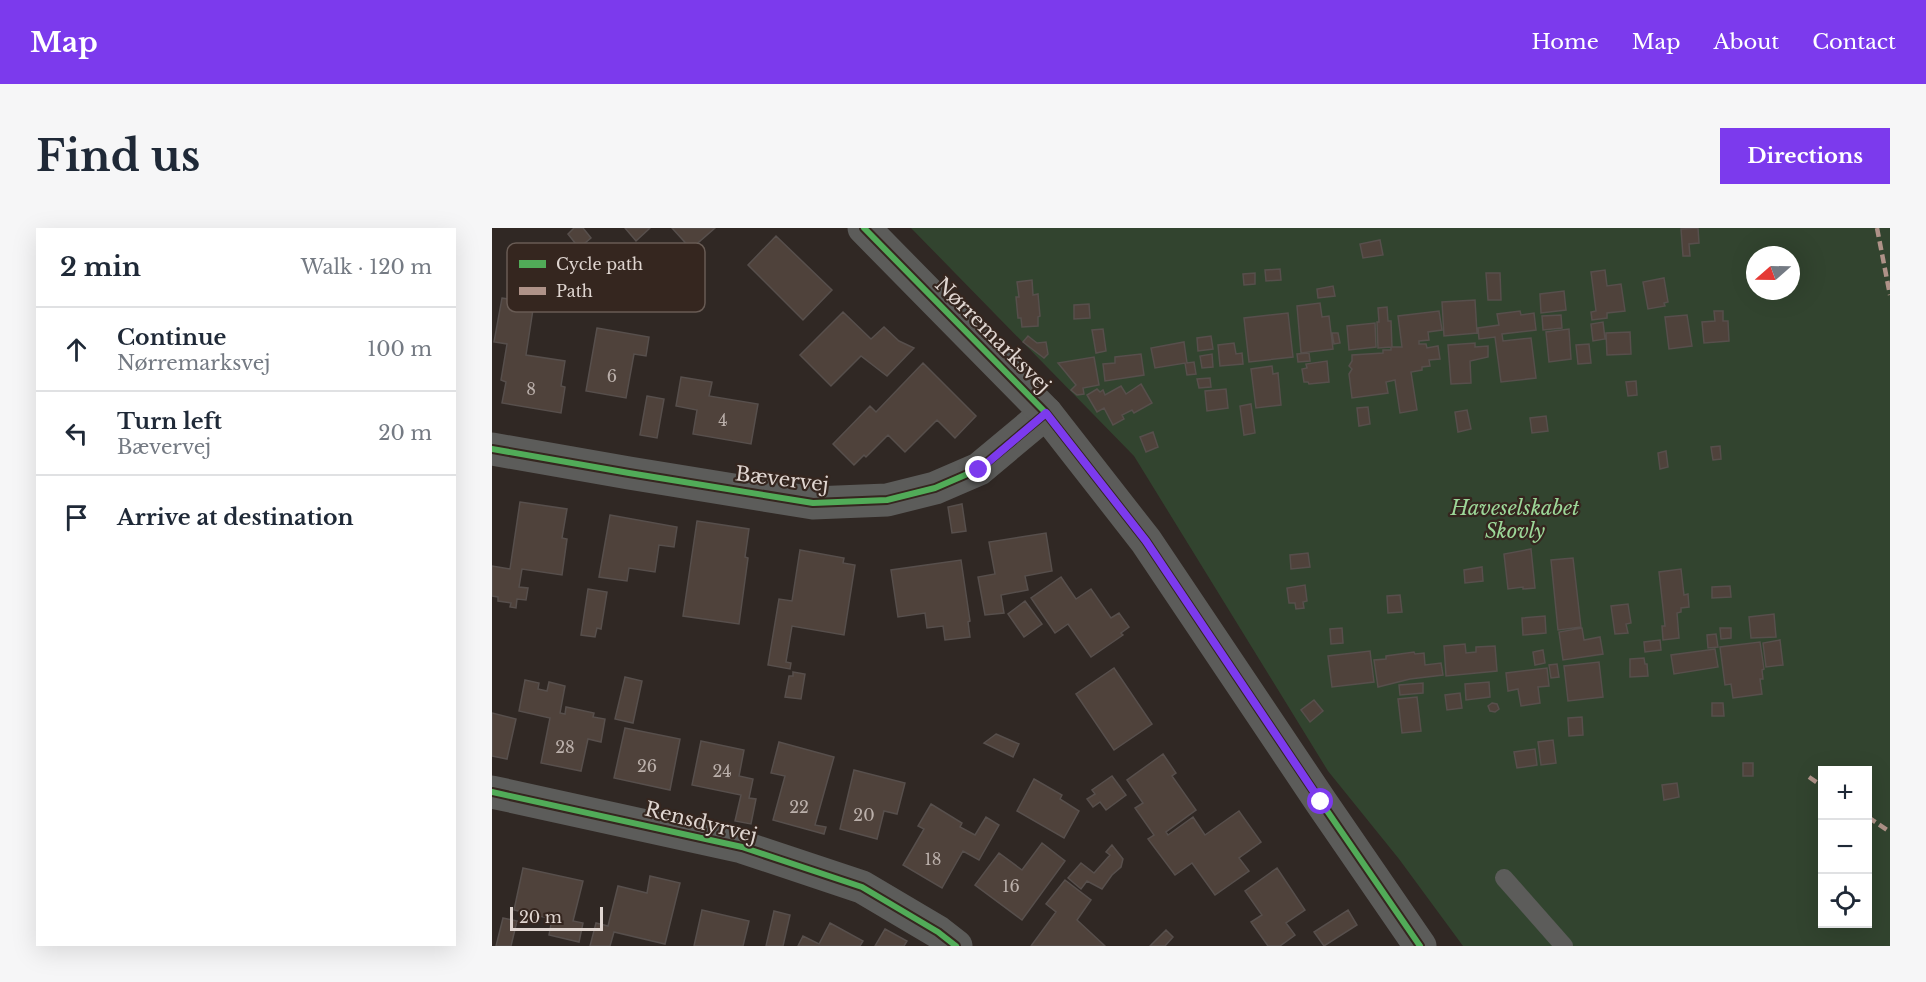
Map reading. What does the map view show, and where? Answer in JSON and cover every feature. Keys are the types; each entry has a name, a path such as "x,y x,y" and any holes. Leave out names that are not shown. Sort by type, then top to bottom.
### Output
{"street":[{"name":"Nørremarksvej","path":"864,228 1046,413 1146,541 1420,946"},
{"name":"Bævervej","path":"492,449 813,503 887,500 935,488 979,470 1046,413"},
{"name":"Rensdyrvej","path":"492,792 742,847 862,887 938,932 956,946"}],"lane":[{"path":"1504,878 1564,946"}],"green space":[{"name":"Haveselskabet Skovly","path":"911,228 1890,228 1890,946 1463,946 1399,859 1328,771 1134,456"}],"building":[{"path":"574,228 583,228 591,238 585,243 575,243 568,234"},
{"path":"625,228 650,228 636,241"},
{"path":"672,228 715,228 698,243 686,243"},
{"path":"1698,228 1699,243 1689,244 1690,256 1683,256 1681,229"},
{"path":"776,236 832,290 803,320 748,265"},
{"path":"1380,240 1383,255 1363,258 1360,244"},
{"path":"1280,269 1281,280 1266,281 1265,270"},
{"path":"1605,270 1607,286 1621,284 1625,311 1607,313 1607,318 1592,320 1591,312 1596,311 1591,272"},
{"path":"1255,273 1255,284 1244,285 1243,274"},
{"path":"1486,273 1500,273 1501,300 1488,300"},
{"path":"1664,278 1668,302 1664,303 1665,306 1648,309 1643,282"},
{"path":"1032,280 1033,295 1038,294 1040,316 1038,326 1022,327 1021,318 1018,318 1017,282"},
{"path":"1333,286 1335,296 1318,298 1317,289"},
{"path":"1564,291 1566,310 1541,313 1540,294"},
{"path":"502,298 507,299 507,312 533,312 526,355 565,361 561,386 565,387 561,413 502,403 506,382 501,380 507,344 494,342"},
{"path":"1475,300 1477,333 1444,336 1442,302"},
{"path":"1320,303 1322,317 1329,316 1333,349 1301,353 1297,306"},
{"path":"1089,304 1090,318 1074,319 1074,305"},
{"path":"1387,307 1388,321 1391,321 1392,347 1402,347 1398,316 1439,311 1442,330 1428,332 1429,340 1419,341 1419,344 1426,344 1427,348 1438,346 1440,359 1429,360 1430,366 1411,372 1417,410 1400,413 1395,380 1386,382 1388,393 1352,398 1349,374 1352,369 1349,366 1352,355 1383,353 1383,350 1391,350 1391,347 1378,348 1378,308"},
{"path":"1520,311 1521,315 1534,313 1536,330 1502,334 1503,341 1531,338 1536,378 1501,382 1495,337 1479,339 1478,328 1499,325 1497,314"},
{"path":"1714,311 1723,311 1723,321 1728,321 1729,341 1704,343 1702,322 1715,321"},
{"path":"843,312 871,339 884,327 899,341 914,348 887,376 861,356 831,386 800,355"},
{"path":"1288,313 1293,357 1249,362 1244,318"},
{"path":"1561,315 1562,328 1543,330 1542,316"},
{"path":"1687,315 1692,346 1669,349 1665,317"},
{"path":"1603,322 1605,339 1593,341 1591,324"},
{"path":"1375,323 1376,347 1349,350 1347,326"},
{"path":"597,328 649,337 646,356 634,354 626,398 586,391"},
{"path":"1103,329 1106,351 1096,353 1092,330"},
{"path":"1569,329 1571,359 1549,362 1546,332"},
{"path":"1630,332 1631,354 1607,355 1606,333"},
{"path":"1332,333 1338,333 1340,343 1334,344"},
{"path":"1028,336 1037,343 1046,342 1048,354 1044,358 1023,342"},
{"path":"1211,336 1213,349 1198,351 1197,338"},
{"path":"1184,342 1187,363 1194,362 1196,374 1187,375 1185,363 1155,368 1151,348"},
{"path":"1234,343 1236,354 1242,353 1243,364 1220,366 1218,345"},
{"path":"1475,343 1475,347 1488,346 1488,357 1470,361 1471,383 1451,384 1448,345"},
{"path":"1589,344 1591,363 1578,364 1576,345"},
{"path":"1309,353 1310,361 1298,362 1297,354"},
{"path":"1141,354 1144,375 1105,381 1103,364 1115,363 1115,357"},
{"path":"1212,354 1213,367 1202,368 1200,356"},
{"path":"1094,357 1099,385 1083,388 1084,394 1077,395 1071,390 1076,385 1058,363"},
{"path":"1327,361 1329,382 1309,384 1304,382 1302,369 1307,368 1306,364"},
{"path":"923,363 976,416 955,438 937,420 905,452 888,435 866,457 864,455 854,465 833,444 870,406 876,412"},
{"path":"1272,366 1273,374 1278,373 1281,405 1256,408 1251,369"},
{"path":"681,377 712,382 709,396 758,404 751,444 693,434 697,410 676,406"},
{"path":"1210,378 1211,387 1199,388 1197,379"},
{"path":"1636,381 1637,395 1628,396 1626,382"},
{"path":"1141,384 1152,403 1134,413 1132,410 1122,415 1124,419 1113,425 1104,408 1097,412 1087,395 1097,389 1100,392 1103,390 1105,395 1121,386 1126,394"},
{"path":"1226,389 1228,408 1207,411 1205,391"},
{"path":"647,396 664,399 657,438 640,435"},
{"path":"1251,404 1255,433 1244,435 1240,406"},
{"path":"1368,407 1370,424 1359,426 1357,408"},
{"path":"1467,410 1471,429 1458,432 1455,412"},
{"path":"1546,416 1548,431 1532,433 1530,418"},
{"path":"1153,432 1158,447 1146,452 1140,437"},
{"path":"1720,446 1721,459 1713,460 1711,447"},
{"path":"1666,451 1668,467 1660,469 1658,453"},
{"path":"520,502 567,509 562,538 567,539 562,575 522,569 519,587 528,588 526,600 517,599 516,608 510,607 511,603 498,601 498,597 492,596 492,566 510,569"},
{"path":"962,504 966,531 952,533 948,507"},
{"path":"610,515 677,527 674,547 659,545 655,572 629,568 627,581 599,577"},
{"path":"697,521 749,529 745,557 748,558 739,624 683,616"},
{"path":"1046,533 1052,571 1025,576 1028,590 1001,595 1004,613 985,615 978,577 995,574 989,542"},
{"path":"1531,549 1535,588 1508,589 1504,554"},
{"path":"800,550 844,558 843,563 855,565 844,635 792,626 786,662 791,663 790,669 768,665 779,599 792,601"},
{"path":"1308,553 1310,567 1291,569 1290,555"},
{"path":"1573,558 1581,627 1558,630 1551,560"},
{"path":"961,560 970,621 968,622 970,637 945,640 943,626 927,628 925,613 898,617 891,570"},
{"path":"1482,567 1483,581 1465,583 1464,570"},
{"path":"1681,569 1684,595 1688,594 1689,607 1681,608 1681,612 1677,613 1679,638 1663,640 1662,626 1665,626 1659,572"},
{"path":"1061,577 1076,599 1091,589 1111,618 1119,613 1129,627 1121,633 1123,635 1091,657 1068,624 1055,633 1031,598"},
{"path":"1305,585 1307,601 1303,602 1304,608 1296,609 1295,603 1289,603 1287,588"},
{"path":"1730,586 1731,597 1712,598 1712,587"},
{"path":"588,589 607,592 601,629 597,628 595,637 581,635"},
{"path":"1400,595 1402,612 1388,613 1387,596"},
{"path":"1025,601 1042,624 1024,637 1008,614"},
{"path":"1628,604 1631,623 1626,624 1628,633 1615,634 1611,606"},
{"path":"1774,614 1776,637 1751,638 1749,617"},
{"path":"1545,616 1546,633 1523,635 1522,618"},
{"path":"1342,628 1343,643 1331,644 1330,629"},
{"path":"1582,628 1584,640 1600,637 1603,654 1563,660 1559,632"},
{"path":"1720,628 1731,628 1731,638 1721,639"},
{"path":"1716,634 1718,647 1708,648 1707,635"},
{"path":"1660,640 1661,650 1645,652 1644,642"},
{"path":"1780,640 1783,665 1766,667 1763,643"},
{"path":"1760,642 1764,669 1762,670 1763,679 1760,679 1762,694 1733,698 1731,684 1725,685 1720,647"},
{"path":"1465,644 1466,653 1476,652 1476,647 1495,646 1497,671 1446,676 1444,646"},
{"path":"1715,649 1718,667 1674,674 1671,655"},
{"path":"1543,650 1545,663 1535,665 1533,652"},
{"path":"1370,651 1374,682 1332,687 1328,656"},
{"path":"1414,652 1415,654 1424,653 1425,665 1441,663 1443,675 1410,679 1378,687 1374,660"},
{"path":"1644,658 1648,676 1630,677 1630,659"},
{"path":"1599,662 1603,697 1568,701 1564,666"},
{"path":"1557,664 1559,677 1551,678 1549,665"},
{"path":"1114,668 1152,724 1114,750 1076,694"},
{"path":"1547,668 1549,686 1538,687 1540,703 1521,706 1518,689 1508,691 1506,673"},
{"path":"793,672 805,674 801,699 785,697 789,676 793,676"},
{"path":"625,677 642,681 633,723 615,719"},
{"path":"525,680 539,683 538,689 547,691 549,682 565,686 560,713 565,714 566,707 594,713 593,717 605,719 601,742 588,739 581,771 541,763 550,718 519,711"},
{"path":"1489,682 1490,697 1466,700 1465,684"},
{"path":"1423,683 1423,693 1400,695 1399,685"},
{"path":"1460,693 1462,708 1447,710 1445,695"},
{"path":"1417,697 1421,731 1402,733 1398,699"},
{"path":"1314,700 1323,711 1310,722 1301,710"},
{"path":"1492,703 1497,704 1499,709 1495,712 1490,711 1488,706"},
{"path":"1712,703 1723,703 1724,716 1712,716"},
{"path":"492,713 516,719 507,759 492,756"},
{"path":"1582,717 1583,735 1569,736 1568,718"},
{"path":"625,728 680,739 670,790 614,778"},
{"path":"996,734 1019,744 1013,757 984,743"},
{"path":"1553,740 1556,763 1541,765 1538,742"},
{"path":"701,741 744,750 739,776 753,779 749,798 756,799 751,824 735,821 741,795 692,785"},
{"path":"779,742 834,757 815,825 826,827 824,834 773,820 785,776 771,773"},
{"path":"1535,749 1537,765 1517,768 1514,752"},
{"path":"1163,754 1176,773 1172,776 1196,810 1166,832 1168,835 1193,817 1205,835 1239,811 1261,842 1239,858 1249,871 1215,895 1192,863 1175,875 1148,839 1154,835 1135,808 1143,803 1127,780"},
{"path":"1743,763 1753,763 1753,776 1743,776"},
{"path":"854,770 905,783 897,814 884,811 877,839 840,829"},
{"path":"1112,776 1126,795 1106,810 1100,802 1093,807 1087,799 1095,794 1092,790"},
{"path":"1034,779 1062,795 1060,799 1079,811 1064,838 1017,811"},
{"path":"1677,783 1679,797 1664,800 1662,785"},
{"path":"931,804 962,823 960,827 975,835 986,817 999,825 979,860 963,851 942,888 903,865 924,829 918,826"},
{"path":"1042,843 1065,861 1022,920 975,885 999,853 1022,870"},
{"path":"1112,845 1123,859 1121,867 1102,889 1087,881 1081,889 1068,878 1081,863 1094,873 1110,855 1106,852"},
{"path":"523,868 583,881 573,921 583,923 579,942 549,935 552,919 514,910"},
{"path":"1277,868 1305,910 1286,923 1295,935 1280,946 1268,946 1251,922 1262,915 1245,891"},
{"path":"650,876 680,883 665,944 614,932 610,946 590,946 596,923 608,926 618,886 647,893"},
{"path":"1065,880 1091,900 1077,920 1105,946 1031,946 1056,912 1046,904"},
{"path":"702,910 749,921 743,946 694,946"},
{"path":"1348,910 1357,925 1324,946 1314,932"},
{"path":"774,911 790,915 783,946 766,946"},
{"path":"503,918 517,921 511,946 496,946"},
{"path":"830,923 863,941 860,946 798,946 803,936 819,944"},
{"path":"885,929 907,941 904,946 875,946"},
{"path":"1166,930 1173,937 1165,946 1150,946"}],"marked path":[{"path":"1877,228 1890,295"},
{"path":"1809,777 1818,783"},
{"path":"1872,820 1890,832"}],"cycle path":[{"path":"864,228 1046,413 1146,541 1420,946"},
{"path":"492,449 813,503 887,500 935,488 979,469 1046,413"},
{"path":"492,792 742,847 862,887 938,932 956,946"}],"route":[{"path":"979,470 1046,413 1146,541 1321,802"}]}
